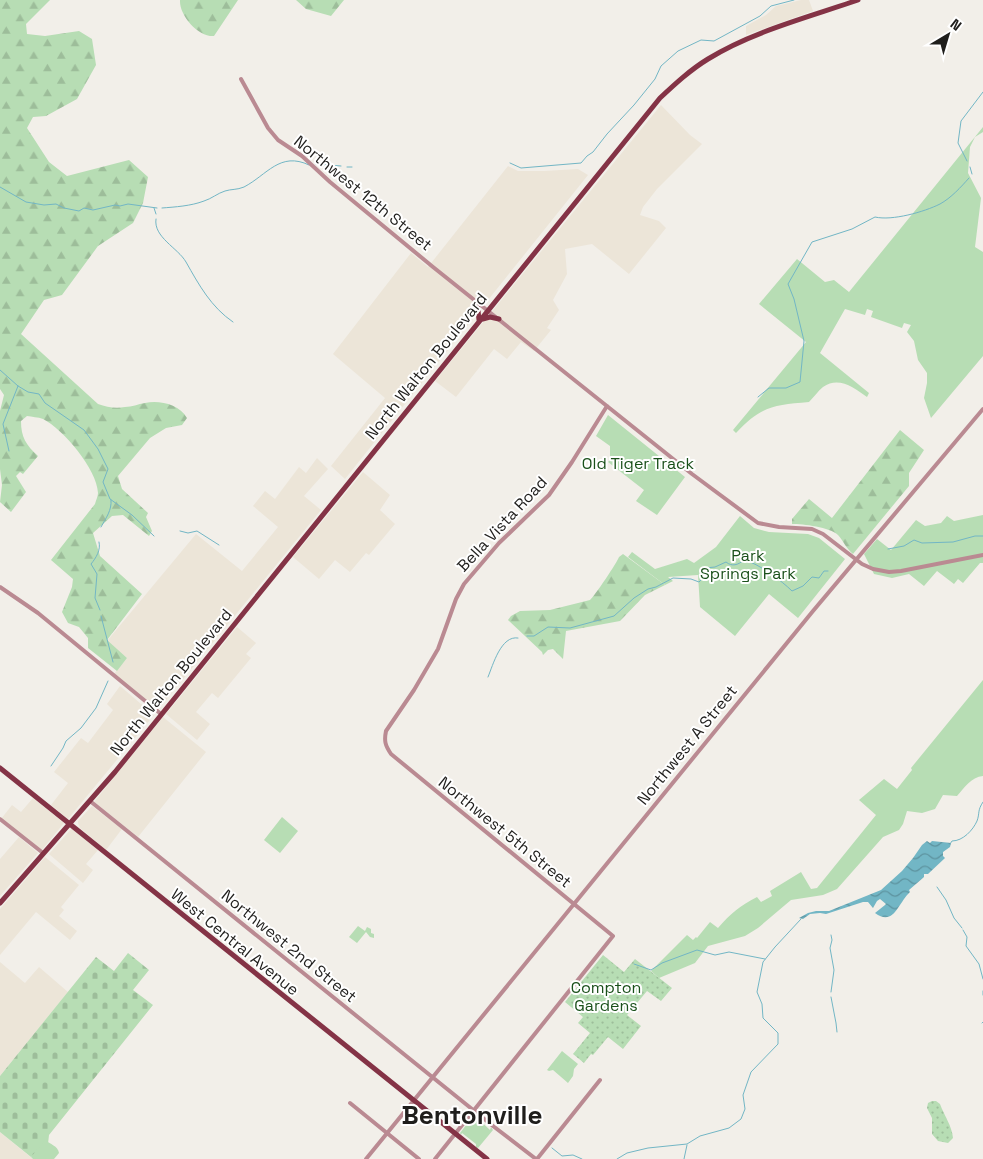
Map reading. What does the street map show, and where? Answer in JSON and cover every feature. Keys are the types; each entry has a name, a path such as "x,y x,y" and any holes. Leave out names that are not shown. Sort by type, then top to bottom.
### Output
{"main road":[{"name":"North Walton Boulevard","path":"0,903 90,801 647,112 678,81 708,59 736,44 858,0"},
{"path":"477,301 479,320 492,317 499,319"},
{"name":"West Central Avenue","path":"0,768 487,1159"}],"street":[{"name":"Northwest 12th Street","path":"241,79 268,128 278,140 307,159 344,194 692,474 758,522 780,527 805,528 816,531 856,560 873,569 889,572 983,554"},
{"name":"Bella Vista Road","path":"384,743 386,731 414,690 438,649 456,599 464,584 499,543 549,495 607,406"},
{"name":"Northwest A Street","path":"366,1159 573,904 983,409"},
{"path":"0,588 38,613 161,714"},
{"name":"Northwest 5th Street","path":"384,743 391,754 613,936 474,1110"},
{"name":"Northwest 2nd Street","path":"90,801 432,1077 537,1159"},
{"path":"0,819 44,853"},
{"path":"537,1159 600,1080"},
{"path":"350,1104 419,1159"},
{"path":"435,1159 474,1110"}],"shaded area":[{"path":"809,0 813,11 746,35 746,26 766,15 776,6"},
{"path":"661,105 690,135 702,144 657,189 643,207 640,215 659,221 666,228 629,274 592,244 565,249 567,274 553,300 559,310 547,328 551,330 534,351 521,342 507,359 494,349 456,397 435,381"},
{"path":"508,166 518,171 578,169 588,175 345,479 331,466 385,398 333,354 411,253 428,267"},
{"path":"317,458 328,469 304,496 321,510 158,710 114,674 127,658 107,641 196,534 242,571 278,527 253,506 265,491 275,499 299,467 306,473"},
{"path":"363,472 390,495 380,510 395,524 369,555 366,553 350,572 335,560 319,579 293,557"},
{"path":"237,627 256,643 246,654 251,658 218,698 212,693 196,712 210,724 197,740 166,714"},
{"path":"120,686 154,715 68,819 51,805 68,783 54,772 81,738 88,743 113,710 107,704"},
{"path":"163,717 206,752 138,837 94,802"},
{"path":"33,798 64,823 41,851 1,819 12,805 21,812"},
{"path":"92,806 122,829 106,850 80,828 78,823"},
{"path":"72,828 98,850 86,864 93,870 83,883 49,854"},
{"path":"19,837 38,853 0,896 0,859"},
{"path":"45,857 79,885 61,907 64,910 59,916 77,931 70,940 36,912 0,955 0,909"},
{"path":"0,962 25,983 39,967 68,992 0,1076"},
{"path":"0,1132 33,1159 0,1159"}],"green space":[{"path":"0,0 50,0 26,24 27,34 45,36 79,31 92,39 96,65 77,99 46,116 33,117 27,128 49,162 67,176 129,160 148,177 143,203 133,223 98,246 62,295 44,300 21,334 98,404 118,408 150,402 162,403 179,409 187,418 182,425 166,428 150,438 118,476 122,489 148,513 146,517 152,531 149,536 123,515 112,516 93,533 100,556 142,594 107,640 127,658 117,671 88,648 88,638 79,627 68,623 62,612 72,587 73,579 51,560 95,504 98,493 92,473 78,451 60,431 43,419 27,416 21,421 25,440 38,456 23,474 20,472 16,476 26,492 11,512 0,502 2,485 0,469 0,411 4,395 0,389"},
{"path":"180,0 238,0 214,36 202,33 191,24 183,12"},
{"path":"296,0 344,0 331,16 306,9"},
{"path":"983,127 983,132 975,137 970,147 968,173 981,198 975,247 983,252 983,356 931,418 924,398 927,373 918,360 914,341 907,332 911,325 904,323 902,328 871,317 873,311 867,309 865,315 845,309 820,353 869,393 867,397 846,384 829,384 823,387 809,402 786,404 761,412 736,433 733,430 806,342 759,304 797,259 825,282 834,280 849,292"},
{"name":"Old Tiger Track","path":"608,415 685,477 657,515 636,501 644,490 608,462 610,460 610,446 596,436"},
{"path":"900,430 924,450 909,473 909,486 853,554 834,532 816,526 792,524 792,519 809,499 832,518"},
{"path":"983,515 983,563 980,563 963,583 958,579 954,584 937,571 924,586 909,574 892,578 874,574 864,554 877,539 891,550 916,520 925,526 941,523 947,516 954,521"},
{"name":"Park Springs Park","path":"740,516 754,528 769,532 808,534 819,538 845,559 798,618 769,594 735,636 700,607 698,575 668,577 673,581 665,585 628,557 632,552 655,569 687,559 694,563 716,547"},
{"path":"623,554 665,585 645,595 620,621 566,631 563,659 553,649 548,650 543,655 508,620 520,611 550,610 590,600 606,579 619,557"},
{"path":"983,680 983,776 971,781 957,796 943,795 935,809 922,813 907,811 899,830 883,837 837,889 823,895 791,900 758,928 745,936 708,946 695,963 659,978 651,971 687,935 693,940 697,938 710,922 718,928 741,907 757,897 761,902 772,896 770,891 801,872 811,889 817,888 876,815 859,800 884,779 897,789 912,770 911,768"},
{"path":"282,817 298,831 280,853 264,840"},
{"path":"358,926 365,931 367,927 371,929 374,938 370,937 366,932 357,943 349,937"},
{"path":"128,953 149,970 133,990 153,1005 49,1135 48,1144 31,1157 0,1132 0,1076 96,957 114,971"},
{"name":"Compton Gardens","path":"603,955 624,972 635,959 672,988 661,1001 647,991 627,1015 641,1026 623,1049 608,1037 584,1063 573,1054 590,1033 578,1023 583,1017 565,1002"},
{"path":"562,1051 578,1064 568,1083 553,1070 547,1070"},
{"path":"932,1101 940,1104 950,1125 953,1138 948,1143 938,1141 932,1134 932,1118 927,1108 928,1103"},
{"path":"474,1115 490,1130 491,1127 493,1130 478,1148 476,1144 460,1133"},
{"path":"45,1140 55,1147 59,1153 54,1159 33,1159 31,1157"}],"water":[{"path":"927,841 930,843 932,841 951,843 950,847 943,852 945,858 928,874 924,874 924,877 909,890 910,892 891,915 881,917 875,913 886,904 880,899 873,908 868,902 863,902 826,914 810,914 803,919 799,918 816,911 829,911 881,890 902,871"}],"waterway":[{"path":"510,163 521,168 581,163 634,105 655,79 661,66 678,51 701,40 714,41 760,16 771,6 794,0"},
{"path":"967,161 958,143 961,121 983,92"},
{"path":"162,208 194,204 225,191 239,189 274,166 282,163 299,161 309,165"},
{"path":"316,164 341,166"},
{"path":"347,167 352,167"},
{"path":"970,167 972,174"},
{"path":"758,397 769,388 786,388 800,382 804,341 794,299 788,284 812,242 852,229 875,217 899,217 933,207 948,199 969,178"},
{"path":"0,187 26,202 44,205 56,204 79,211 84,208 93,210 128,204 157,208"},
{"path":"154,208 156,214"},
{"path":"156,219 156,225 162,237 186,262 218,310 233,322"},
{"path":"0,370 18,386 28,392 39,394 45,403 84,430 98,449 108,469 103,482 110,499 132,515 154,536"},
{"path":"9,451 3,424 18,386"},
{"path":"101,527 110,511 111,500"},
{"path":"180,531 188,533 197,531 219,545"},
{"path":"888,549 904,546 914,540 922,543 953,542 975,536 983,536"},
{"path":"99,542 99,551 91,564 97,574 95,598 100,610"},
{"path":"527,636 534,636 548,627 570,628 614,616 634,598 648,589 673,578 691,579 699,582 705,576 705,568 715,567 726,562 733,565 744,560 750,562 770,573 792,591 803,586 812,577 819,578 824,571 828,571"},
{"path":"101,616 113,662"},
{"path":"488,677 502,646 512,638 518,638"},
{"path":"51,766 66,741 81,728 96,708 108,681"},
{"path":"950,844 952,841 964,837 973,828 983,802"},
{"path":"937,887 946,900 954,918 962,928"},
{"path":"617,1159 627,1153 648,1148 687,1144 700,1136 729,1128 741,1119 745,1109 743,1095 751,1072 778,1044 778,1033 763,1018 762,1004 757,992 763,962 801,919"},
{"path":"963,930 967,937 966,946 979,964 983,979"},
{"path":"831,935 830,948 834,970 831,992"},
{"path":"634,964 651,970 662,963 697,950 715,955 729,952 765,959"},
{"path":"831,997 837,1032"},
{"path":"684,1159 687,1145"},
{"path":"552,1148 562,1156 573,1155 582,1159"}],"district":[{"name":"Bentonville","path":"472,1115"}]}
